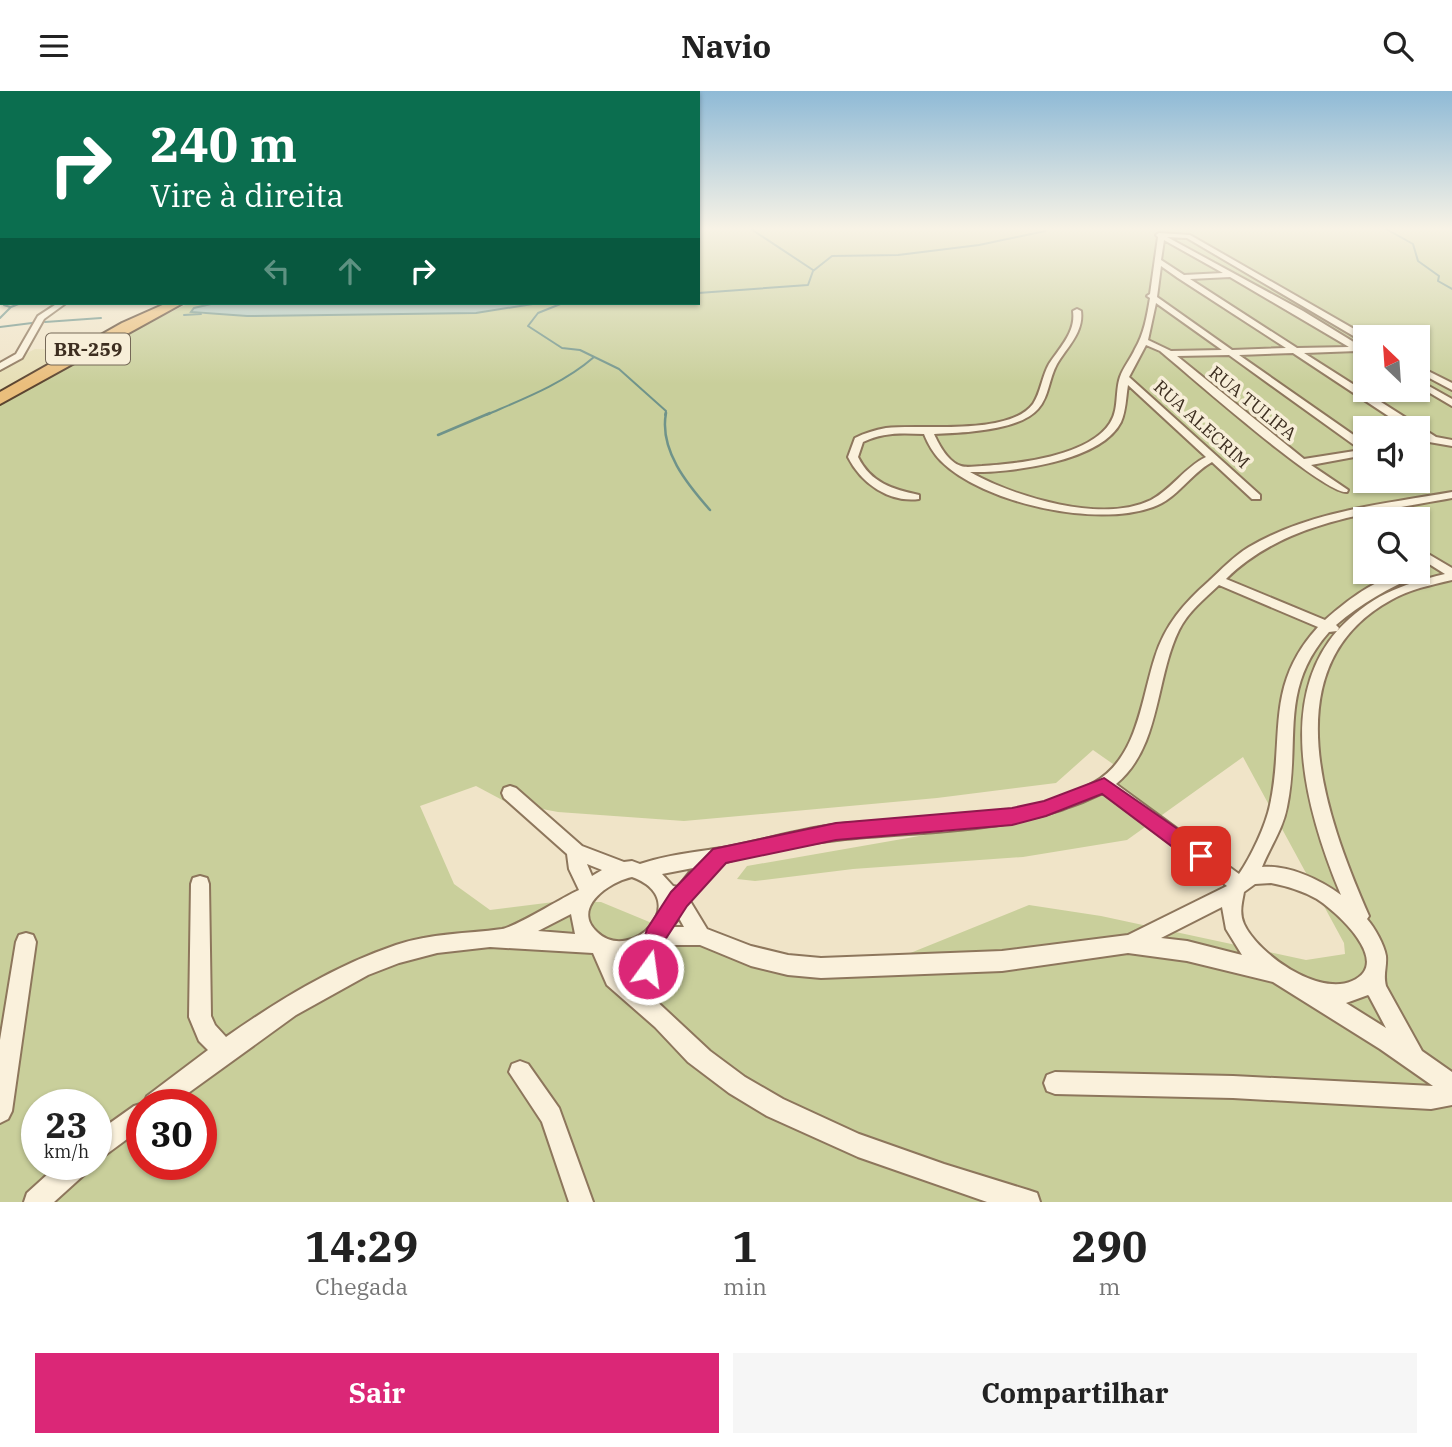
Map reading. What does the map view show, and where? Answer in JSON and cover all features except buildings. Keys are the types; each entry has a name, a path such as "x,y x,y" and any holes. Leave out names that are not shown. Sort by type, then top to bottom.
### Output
{"highway":[{"name":"BR-259","path":"0,399 127,326 173,305"}],"street":[{"path":"957,469 999,469 1059,456 1085,448 1102,438 1117,423 1124,377 1143,341 1153,281"},
{"path":"1187,281 1396,416"},
{"path":"1242,281 1353,344"},
{"path":"1264,281 1353,332"},
{"path":"1151,296 1353,441"},
{"path":"0,370 10,366 10,362 19,356 41,318 59,305"},
{"path":"915,497 890,492 862,475 853,452 859,440 876,431 927,431 1003,422 1031,410 1037,405 1046,374 1071,338 1079,318 1077,311"},
{"name":"RUA TULIPA","path":"1143,341 1169,354 1302,463 1323,479 1343,489"},
{"path":"1169,354 1353,349"},
{"path":"1430,375 1452,387"},
{"name":"RUA ALECRIM","path":"1124,377 1255,497"},
{"path":"1430,390 1452,403"},
{"path":"927,431 940,454 957,469 998,489 1075,510 1111,512 1148,505 1167,496 1201,463 1213,458"},
{"path":"1430,441 1452,440"},
{"path":"1302,463 1353,452"},
{"path":"506,938 586,893 604,876 641,874 681,860 720,856 836,832 1012,816 1046,808 1104,785 1126,762 1145,723 1168,639 1185,608 1253,550 1285,533 1334,517 1452,495"},
{"path":"1430,559 1449,570"},
{"path":"1430,571 1449,570"},
{"path":"1415,1059 1376,989 1373,975 1376,960 1369,937 1327,837 1309,731 1321,664 1345,632 1382,599 1449,570"},
{"path":"1217,580 1324,626 1345,632"},
{"path":"1392,584 1352,604 1324,626 1298,660 1291,682 1278,808 1241,885 1232,914 1241,937 1260,960 1415,1059 1452,1086"},
{"path":"1104,785 1241,885"},
{"path":"510,793 576,851 641,874 679,899 700,936"},
{"path":"576,851 578,869 586,893 581,922 588,936 599,945 607,970 701,1059 744,1089 817,1127 928,1172 1028,1202"},
{"path":"175,1089 272,1019 371,964 437,944 506,938 629,950 658,932 695,878 720,856"},
{"path":"640,1000 658,932 669,904 641,874"},
{"path":"1128,944 1241,885 1276,875 1315,887 1352,914 1369,937"},
{"path":"200,884 200,1017 207,1033 225,1052"},
{"path":"658,932 700,936 751,956 788,965 821,968 1002,961 1128,944 1187,951 1282,976 1316,991 1344,993 1365,986 1373,975"},
{"path":"0,1111 26,942"},
{"path":"520,1072 551,1116 580,1202"},
{"path":"1055,1083 1233,1087 1431,1098 1452,1094"},
{"path":"36,1202 60,1180"}],"shaded area":[{"path":"35,349 75,350 0,396 0,367"}],"green space":[{"path":"700,281 1452,281 1452,1202 0,1202 0,405 89,353 185,305 216,305 202,306 196,314 476,313 526,305 700,305","holes":["1093,750 1113,764 1119,784 1068,810 747,866 737,879 755,881 853,869 1023,857 1127,840 1243,757 1344,943 1345,954 1306,960 1101,916 1029,905 898,958 751,964 601,902 554,902 490,910 454,884 420,806 476,786 506,802 558,812 684,821 937,798 1056,783"]}],"water":[{"path":"207,305 526,305 476,313 247,316 191,312 194,308"}],"waterway":[{"path":"700,293 808,285 809,281"},
{"path":"1438,281 1452,289"},
{"path":"4,305 10,307"},
{"path":"0,318 16,305"},
{"path":"558,305 538,313 528,326 562,348 580,350 619,369 666,411 665,415"},
{"path":"184,315 201,314"},
{"path":"45,322 101,318"},
{"path":"0,327 32,323"},
{"path":"486,415 556,383 594,357"},
{"path":"438,435 490,413"},
{"path":"666,413 665,427 671,453 684,478 710,510"}],"route":[{"path":"648,969 655,936 679,899 707,866 720,856 792,839 836,832 1012,816 1046,808 1104,785 1201,856"}]}
